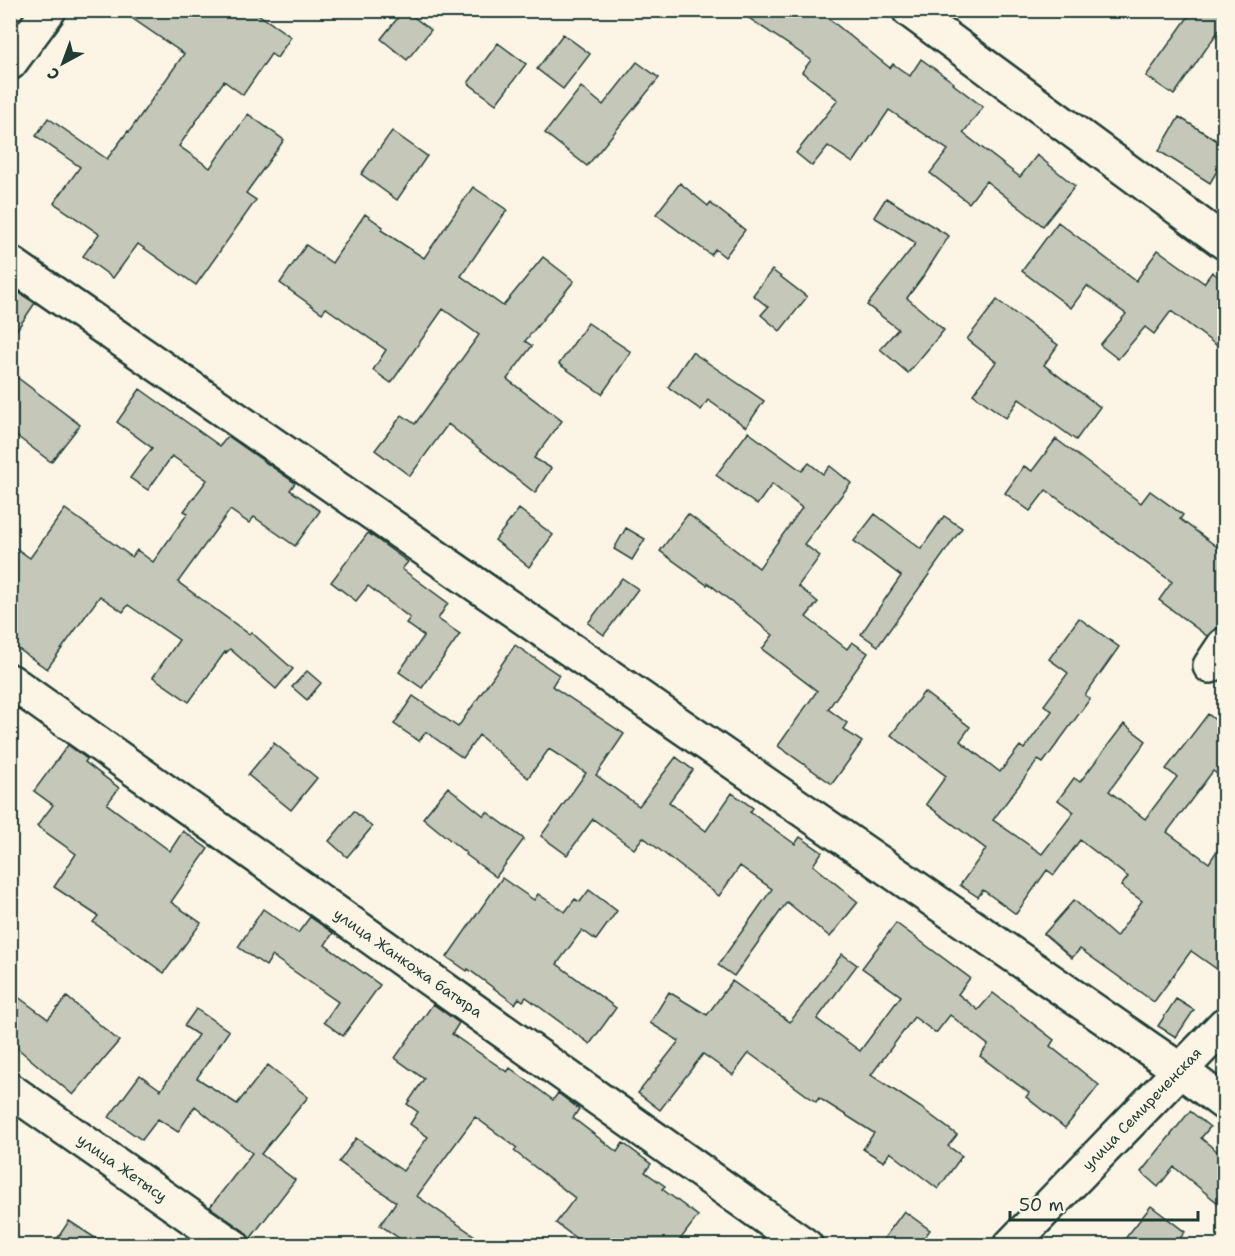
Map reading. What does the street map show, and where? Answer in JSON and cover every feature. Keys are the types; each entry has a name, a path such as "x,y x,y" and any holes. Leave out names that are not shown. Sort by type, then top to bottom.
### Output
{"street":[{"path":"10,63 49,10"},
{"path":"909,10 1224,242"},
{"path":"10,263 1180,1070 1224,1103"},
{"name":"улица Жанкожа батыра","path":"10,681 806,1245"},
{"name":"улица Семиреченская","path":"1010,1245 1224,1025"},
{"name":"улица Жетысу","path":"10,1090 233,1245"}],"building":[{"path":"120,10 252,10 291,37 277,58 271,54 243,95 224,81 179,146 210,168 248,114 284,140 246,193 256,200 196,285 138,244 113,278 83,256 99,234 54,203 80,167 36,136 48,118 107,159 184,54"},
{"path":"404,10 431,30 407,60 381,39"},
{"path":"737,10 818,10 890,68 893,64 910,76 921,59 983,107 963,133 1020,177 1037,155 1075,186 1043,226 986,181 969,203 930,173 948,150 889,110 853,163 828,146 812,166 796,153 838,100 802,72 811,60"},
{"path":"1193,10 1213,10 1224,19 1224,23 1174,95 1146,76"},
{"path":"563,34 590,54 563,89 537,69"},
{"path":"498,43 526,64 496,104 468,83"},
{"path":"637,62 659,78 587,166 545,133 581,87 603,105"},
{"path":"1179,117 1224,145 1224,159 1210,183 1159,151"},
{"path":"392,131 427,156 397,200 361,174"},
{"path":"680,183 708,206 710,203 745,230 725,257 715,249 711,255 656,214"},
{"path":"473,187 507,210 461,276 503,306 543,257 574,281 525,341 532,346 507,379 562,421 534,458 551,468 535,493 448,424 410,476 375,450 402,415 415,424 479,335 443,309 391,383 373,370 386,350 326,308 322,313 280,283 306,245 332,263 365,214 383,227 381,230 424,258"},
{"path":"886,198 949,236 907,298 944,330 908,373 880,349 898,329 867,305 916,243 874,217"},
{"path":"1058,222 1136,281 1158,250 1204,283 1212,272 1224,281 1224,351 1171,311 1154,334 1145,327 1118,359 1100,345 1126,314 1087,286 1071,308 1022,271"},
{"path":"772,270 807,297 780,331 761,315 768,307 753,295"},
{"path":"18,292 35,303 10,340 10,303"},
{"path":"997,300 1058,345 1044,365 1100,407 1076,440 1019,399 1006,418 973,394 996,362 967,339"},
{"path":"588,323 631,352 602,394 559,364"},
{"path":"692,352 764,401 746,427 708,400 701,410 668,387"},
{"path":"10,372 80,425 51,462 10,431"},
{"path":"140,389 220,446 228,436 295,483 290,490 320,511 295,546 254,517 249,523 230,510 178,582 249,634 251,632 293,669 276,689 230,649 225,652 189,702 153,677 179,640 128,605 123,612 100,596 47,669 10,643 10,544 30,558 65,509 132,557 137,550 153,562 188,513 184,511 207,480 172,456 148,490 130,478 152,448 117,422"},
{"path":"748,432 802,471 809,463 823,474 830,466 851,483 804,544 820,556 798,586 818,602 806,617 847,649 852,642 868,653 828,709 847,723 843,729 862,742 832,784 778,746 817,691 762,649 773,635 708,583 707,585 660,551 688,514 759,568 802,508 772,484 757,505 716,475"},
{"path":"1056,439 1141,503 1150,491 1183,515 1180,519 1224,552 1224,626 1215,629 1207,636 1159,600 1172,582 1046,490 1030,511 1005,493 1024,466 1032,471"},
{"path":"519,509 553,535 529,567 495,540"},
{"path":"875,514 921,549 944,516 962,528 878,646 861,634 901,576 854,541"},
{"path":"626,528 645,539 632,560 614,549"},
{"path":"368,533 408,562 402,569 448,603 438,619 460,634 422,688 399,672 424,636 406,623 410,618 368,586 356,601 331,582"},
{"path":"622,578 638,589 604,635 588,623"},
{"path":"1079,618 1119,647 1085,695 1090,699 1043,763 1038,760 993,820 1042,854 1074,812 1058,800 1074,778 1080,782 1124,724 1146,741 1109,791 1145,819 1177,777 1166,769 1208,714 1224,727 1224,779 1213,771 1167,832 1209,863 1224,840 1224,974 1191,951 1154,1002 1080,949 1072,958 1044,934 1074,900 1116,937 1142,901 1121,886 1128,877 1080,840 1054,875 1047,870 1016,914 983,890 978,897 960,885 986,849 926,804 946,776 891,735 924,692 970,727 960,741 1000,772 1020,746 1024,749 1052,711 1044,705 1068,673 1049,659"},
{"path":"515,645 559,675 552,686 624,734 596,775 639,806 676,757 693,770 669,802 706,831 732,793 753,808 750,812 795,844 800,837 822,852 813,865 858,902 830,937 787,902 734,976 718,965 772,889 740,866 719,896 643,837 634,849 593,819 567,855 541,836 586,773 549,749 528,778 479,735 463,758 426,732 419,741 394,724 413,696 458,727"},
{"path":"307,671 321,683 307,700 292,687"},
{"path":"274,743 317,778 291,810 248,775"},
{"path":"68,745 87,759 85,762 119,788 107,804 170,851 183,831 208,849 171,902 201,923 164,973 93,922 98,916 54,887 76,854 37,826 53,805 34,791"},
{"path":"448,787 484,816 487,812 524,839 496,877 423,818"},
{"path":"354,811 372,827 347,857 329,841"},
{"path":"502,878 534,900 538,894 565,912 575,899 580,902 589,890 617,911 596,940 582,930 557,964 616,1008 590,1044 526,997 523,1001 519,998 515,1004 468,969 467,971 447,957"},
{"path":"263,909 298,933 310,917 333,933 325,945 380,985 343,1036 324,1022 338,1002 272,956 266,966 238,947"},
{"path":"896,923 970,978 958,994 978,1010 993,993 1054,1040 1050,1046 1099,1085 1065,1128 1026,1097 1029,1093 980,1056 988,1045 950,1015 936,1033 914,1017 871,1075 957,1135 948,1146 962,1156 938,1189 890,1152 884,1162 863,1149 874,1133 819,1098 816,1102 749,1053 733,1075 703,1054 660,1110 638,1093 679,1041 650,1023 669,992 707,1015 732,981 790,1022 842,954 857,965 817,1019 860,1051 901,996 862,968"},
{"path":"10,991 48,1019 67,997 119,1041 73,1095 10,1042"},
{"path":"1176,999 1194,1010 1176,1037 1158,1026"},
{"path":"433,1004 459,1023 452,1034 507,1072 510,1068 553,1100 558,1093 579,1109 573,1118 617,1152 623,1143 651,1164 645,1172 665,1186 662,1189 698,1216 676,1245 585,1245 556,1223 575,1198 514,1151 517,1148 475,1117 417,1196 488,1245 409,1245 380,1225 396,1202 339,1162 356,1138 403,1171 428,1137 410,1124 418,1112 407,1104 424,1079 395,1058"},
{"path":"196,1009 229,1031 197,1078 237,1104 268,1065 308,1097 261,1154 295,1180 250,1239 244,1231 210,1207 252,1153 195,1106 178,1132 158,1119 142,1140 109,1117 140,1075 161,1090 198,1035 184,1026"},
{"path":"1190,1111 1210,1127 1201,1138 1224,1157 1224,1208 1174,1167 1158,1187 1141,1172"},
{"path":"1151,1206 1185,1232 1175,1245 1120,1245"},
{"path":"904,1211 930,1230 919,1245 879,1245"},
{"path":"69,1221 106,1245 53,1245"}]}
